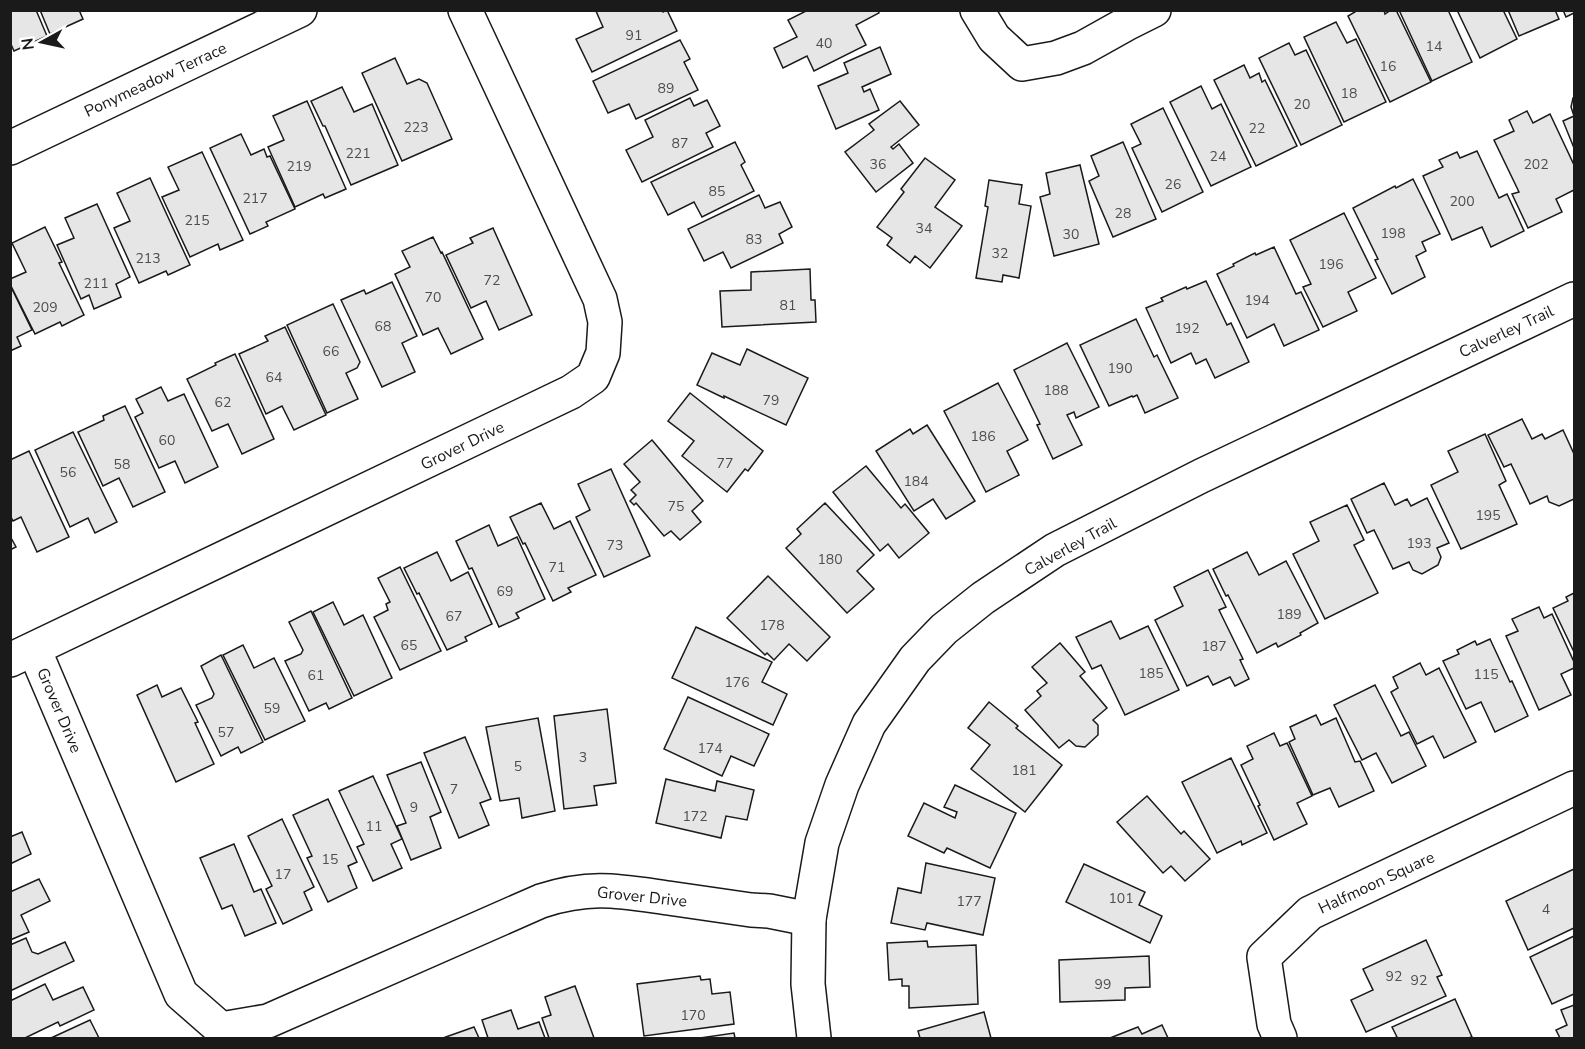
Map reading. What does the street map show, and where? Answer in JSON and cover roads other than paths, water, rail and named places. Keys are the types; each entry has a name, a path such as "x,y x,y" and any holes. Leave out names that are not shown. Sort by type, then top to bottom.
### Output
{"street":[{"name":"Ponymeadow Terrace","path":"10,148 300,10"},
{"name":"Grover Drive","path":"465,10 600,299 605,322 603,353 593,376 571,392 22,655 181,994 221,1029 268,1021 541,901 572,892 619,891 769,911 809,919"},
{"path":"978,10 994,38 1022,64 1056,58 1083,48 1154,10"},
{"name":"Calverley Trail","path":"814,1038 808,984 809,919 822,843 842,785 869,724 915,659 944,629 983,598 1055,550 1201,476 1575,299"},
{"name":"Halfmoon Square","path":"1280,1038 1274,1024 1264,957 1310,913 1575,788"}]}
